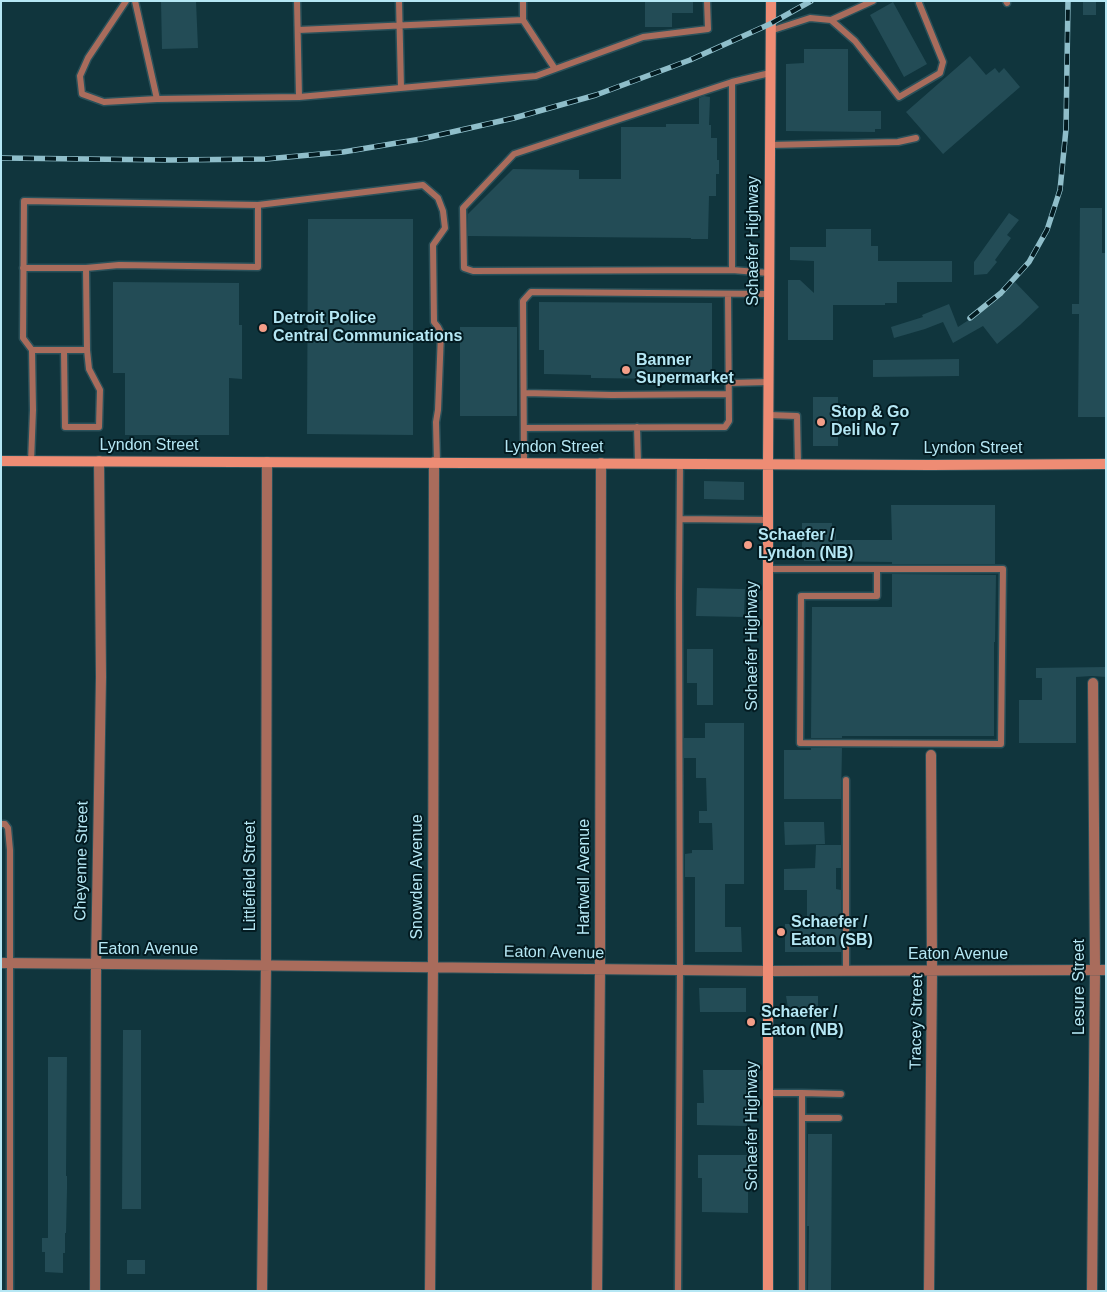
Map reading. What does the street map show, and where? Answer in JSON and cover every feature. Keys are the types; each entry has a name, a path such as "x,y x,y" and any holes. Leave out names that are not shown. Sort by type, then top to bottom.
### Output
{"street":[{"name":"Schaefer Highway","path":"768,1291 770,1"},
{"name":"Lyndon Street","path":"1,461 1106,464"},
{"name":"Cheyenne Street","path":"94,1291 96,965 101,677 99,461"},
{"name":"Littlefield Street","path":"262,1291 266,966 267,462"},
{"name":"Snowden Avenue","path":"430,1291 435,462"},
{"name":"Hartwell Avenue","path":"598,1291 601,463"},
{"name":"Lesure Street","path":"1092,1291 1100,970 1093,683"},
{"name":"Tracey Street","path":"929,1291 932,970 931,754"},
{"name":"Eaton Avenue","path":"6,964 680,970 1100,970"}],"lane":[{"path":"126,1 88,58 80,76 82,94 104,102 156,99 298,97 536,76 643,37 708,29 707,1"},
{"path":"135,1 156,99"},
{"path":"297,1 298,97"},
{"path":"399,1 401,88"},
{"path":"523,1 523,20 555,69"},
{"path":"770,31 810,18 831,20 873,1"},
{"path":"831,20 855,41 899,97 940,74 943,62 920,3"},
{"path":"298,30 523,20"},
{"path":"769,273 732,270 472,271 464,268 463,208 514,154 732,82 770,72"},
{"path":"732,82 732,270"},
{"path":"770,145 898,142 916,138"},
{"path":"31,462 33,410 32,350 23,338 24,201 258,205 423,185 438,198 443,212 445,228 433,245 434,322 441,333 435,462"},
{"path":"23,268 86,268 119,265 258,267 258,205"},
{"path":"64,350 65,428 99,427 100,390 89,369 86,350 86,268"},
{"path":"524,463 524,301 531,292 769,294"},
{"path":"524,428 725,427 729,421 728,294"},
{"path":"32,350 86,350"},
{"path":"729,383 769,382"},
{"path":"524,393 612,395 728,394"},
{"path":"769,415 797,416 798,464"},
{"path":"637,427 638,463"},
{"path":"678,1291 680,464"},
{"path":"680,519 768,520"},
{"path":"768,569 877,569 1003,569 1001,744 800,743 801,596 877,596 877,569"},
{"path":"846,780 846,970"},
{"path":"1,824 5,824 8,828 10,850 6,964 10,1291"},
{"path":"768,1093 840,1094"},
{"path":"802,1093 802,1291"},
{"path":"802,1118 839,1118"}],"building":[{"path":"161,1 196,1 198,48 162,49"},
{"path":"645,1 693,1 693,13 672,13 672,27 645,27"},
{"path":"1083,1 1096,1 1096,15 1083,15"},
{"path":"893,2 927,64 904,77 870,15"},
{"path":"804,49 848,49 848,111 881,111 881,129 875,129 875,132 786,131 786,64 804,63"},
{"path":"970,56 986,75 995,68 999,73 1004,68 1020,87 943,154 906,112"},
{"path":"704,96 710,97 709,125 711,125 711,138 717,138 717,160 719,160 719,174 716,174 716,196 709,196 708,239 468,236 468,214 513,169 579,170 579,179 621,179 621,127 666,127 666,124 699,124 699,98"},
{"path":"1080,208 1102,208 1102,253 1106,253 1106,417 1078,417 1079,314 1072,314 1072,304 1079,304"},
{"path":"1009,213 1019,220 1007,235 1011,238 995,260 997,262 987,274 974,275 974,262"},
{"path":"308,219 413,219 413,435 307,434"},
{"path":"826,229 871,229 871,246 878,246 878,261 952,261 952,282 897,282 897,303 885,303 885,305 833,305 833,340 788,340 788,280 800,280 814,293 814,261 790,260 790,247 826,247"},
{"path":"113,282 239,283 239,325 242,325 242,379 229,378 229,435 125,435 125,373 113,373"},
{"path":"1015,282 1039,307 997,344 983,326 953,343 943,322 894,338 891,327 923,317 922,315 949,304 958,327 1001,297"},
{"path":"539,302 712,303 712,373 666,372 666,379 591,378 591,375 544,374 544,350 539,350"},
{"path":"460,327 517,327 517,416 460,416"},
{"path":"959,359 959,376 873,377 873,360"},
{"path":"813,397 838,397 838,446 813,446"},
{"path":"704,481 744,482 744,500 704,499"},
{"path":"891,505 995,505 995,564 892,564 892,562 804,561 804,555 802,555 802,523 832,523 832,528 836,528 836,540 892,540"},
{"path":"892,574 996,575 994,736 842,736 842,738 811,738 812,607 892,607"},
{"path":"697,588 745,589 744,617 696,616"},
{"path":"687,649 713,649 713,705 697,705 697,683 687,683"},
{"path":"1106,667 1106,677 1076,677 1076,743 1019,743 1019,700 1042,700 1042,678 1036,678 1036,668"},
{"path":"705,723 744,723 744,884 725,884 725,927 741,927 742,952 695,952 695,877 685,877 685,854 692,853 692,850 713,850 712,823 699,823 699,811 707,811 706,778 696,778 696,758 684,758 684,738 705,738"},
{"path":"811,748 842,748 841,799 784,799 784,750 811,750"},
{"path":"784,822 824,822 825,844 785,845"},
{"path":"816,845 841,845 841,868 836,868 836,889 841,890 841,952 785,952 785,924 807,924 807,890 784,890 784,869 815,868"},
{"path":"699,988 746,988 746,1012 700,1012"},
{"path":"786,996 818,996 818,1014 789,1014"},
{"path":"123,1030 141,1030 141,1209 122,1209"},
{"path":"48,1057 67,1057 67,1189 63,1273 45,1272 45,1252 42,1252 42,1238 48,1238"},
{"path":"703,1070 747,1070 747,1126 697,1125 697,1103 704,1103"},
{"path":"808,1134 832,1134 831,1291 808,1291"},
{"path":"698,1155 750,1155 748,1213 702,1212 702,1178 698,1178"},
{"path":"127,1260 145,1260 145,1274 127,1274"}],"railway":[{"path":"1,158 266,159 343,152 421,139 514,118 596,95 690,60 770,24 811,1"},
{"path":"970,318 1001,293 1029,262 1047,230 1060,190 1066,129 1068,1"}],"place":[{"name":"Detroit Police Central Communications","path":"263,328"},
{"name":"Banner Supermarket","path":"626,370"},
{"name":"Stop & Go Deli No 7","path":"821,422"},
{"name":"Schaefer / Lyndon (NB)","path":"748,545"},
{"name":"Schaefer / Eaton (SB)","path":"781,932"},
{"name":"Schaefer / Eaton (NB)","path":"751,1022"}]}
